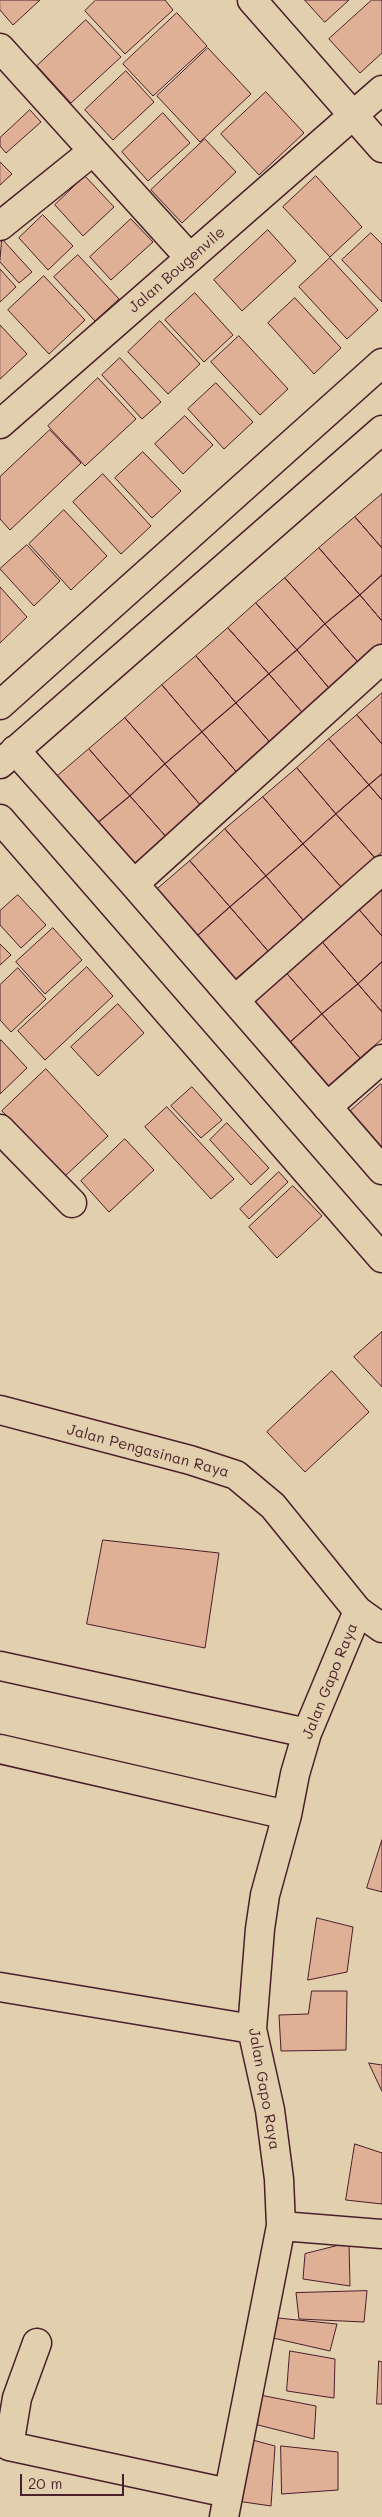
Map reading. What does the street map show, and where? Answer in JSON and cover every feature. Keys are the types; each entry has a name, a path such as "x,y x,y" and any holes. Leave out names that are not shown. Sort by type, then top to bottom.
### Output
{"street":[{"path":"252,0 382,148"},
{"path":"0,48 190,258"},
{"name":"Jalan Bougenvile","path":"0,424 382,90"},
{"path":"0,226 93,151"},
{"path":"0,704 382,363"},
{"path":"382,430 8,757 134,884 382,1170"},
{"path":"134,884 382,659"},
{"path":"0,819 381,1256"},
{"path":"235,1000 382,870"},
{"path":"327,1107 382,1059"},
{"path":"0,1130 72,1203"},
{"name":"Jalan Pengasinan Raya","path":"0,1410 190,1460 236,1475 273,1506 358,1611 382,1628"},
{"name":"Jalan Gapo Raya","path":"226,2505 281,2226 279,2179 271,2120 252,2029 260,1929 265,1895 307,1733 358,1611"},
{"path":"0,1666 307,1733"},
{"path":"0,1749 287,1815"},
{"path":"0,1987 252,2029"},
{"path":"281,2226 382,2234"},
{"path":"37,2343 17,2398 5,2444 226,2505"}],"building":[{"path":"0,0 40,0 13,25 0,10"},
{"path":"96,0 165,0 173,10 125,54 85,11"},
{"path":"305,0 349,0 325,22"},
{"path":"372,0 382,0 382,53 360,73 329,39"},
{"path":"177,13 207,46 153,96 123,64"},
{"path":"86,20 121,57 71,103 37,66"},
{"path":"208,48 251,94 200,142 157,96"},
{"path":"126,71 154,102 113,140 85,110"},
{"path":"266,92 304,133 259,175 221,134"},
{"path":"30,110 41,122 6,153 0,146 0,138"},
{"path":"163,113 190,143 148,181 122,152"},
{"path":"205,139 236,172 182,223 151,190"},
{"path":"0,162 12,174 0,185"},
{"path":"85,176 114,207 83,236 55,205"},
{"path":"316,176 362,227 330,257 283,207"},
{"path":"43,215 73,246 48,270 19,238"},
{"path":"131,219 153,242 111,280 90,257"},
{"path":"268,230 296,261 242,311 214,280"},
{"path":"371,233 382,244 382,302 342,260"},
{"path":"2,239 32,272 19,283 0,262"},
{"path":"78,255 119,299 95,321 54,277"},
{"path":"330,258 378,310 347,339 299,287"},
{"path":"0,269 16,287 0,302"},
{"path":"44,276 85,320 49,354 8,310"},
{"path":"195,293 233,335 204,362 165,320"},
{"path":"295,298 341,348 314,374 268,323"},
{"path":"160,321 200,364 168,394 128,352"},
{"path":"0,325 27,354 0,379"},
{"path":"239,336 288,389 260,415 211,362"},
{"path":"120,358 161,402 142,419 102,375"},
{"path":"98,378 136,419 85,466 48,426"},
{"path":"216,383 253,422 224,449 188,409"},
{"path":"185,416 213,445 183,474 155,444"},
{"path":"50,430 81,463 10,530 0,519 0,477"},
{"path":"143,452 181,491 152,518 115,478"},
{"path":"103,474 151,526 121,554 73,502"},
{"path":"382,494 382,548 355,517"},
{"path":"64,510 107,556 71,590 29,544"},
{"path":"355,517 382,548 382,575 360,595 319,548"},
{"path":"27,545 60,581 34,606 0,569"},
{"path":"319,548 360,595 325,624 285,578"},
{"path":"382,575 382,621 360,595"},
{"path":"285,578 325,624 297,650 256,603"},
{"path":"0,587 27,617 0,643"},
{"path":"360,595 382,621 382,652 363,668 325,624"},
{"path":"256,603 297,650 269,674 228,628"},
{"path":"325,624 363,668 334,694 297,650"},
{"path":"228,628 269,674 236,703 196,656"},
{"path":"297,650 334,694 307,718 269,674"},
{"path":"196,656 236,703 202,732 162,685"},
{"path":"269,674 307,718 274,747 236,703"},
{"path":"162,685 202,732 165,764 125,718"},
{"path":"382,693 382,744 357,715"},
{"path":"236,703 274,747 240,776 202,732"},
{"path":"357,715 382,744 382,774 369,785 329,739"},
{"path":"125,718 165,764 130,796 89,749"},
{"path":"202,732 240,776 203,808 165,764"},
{"path":"329,739 369,785 336,814 297,768"},
{"path":"89,749 130,796 94,826 54,779"},
{"path":"165,764 203,808 168,839 130,796"},
{"path":"297,768 336,814 303,844 263,797"},
{"path":"382,774 382,800 369,785"},
{"path":"369,785 382,800 382,852 375,858 336,814"},
{"path":"130,796 168,839 132,870 94,826"},
{"path":"263,797 303,844 266,876 225,829"},
{"path":"336,814 375,858 341,887 303,844"},
{"path":"225,829 266,876 230,907 190,861"},
{"path":"303,844 341,887 303,920 266,876"},
{"path":"190,861 230,907 195,938 155,891"},
{"path":"266,876 303,920 268,951 230,907"},
{"path":"382,881 382,936 355,905"},
{"path":"18,895 46,925 21,948 0,925 0,911"},
{"path":"355,905 382,936 382,962 358,984 318,937"},
{"path":"230,907 268,951 233,981 195,938"},
{"path":"53,928 82,960 45,994 16,962"},
{"path":"318,937 358,984 322,1014 282,968"},
{"path":"0,944 11,955 0,965"},
{"path":"382,962 382,1012 358,984"},
{"path":"87,967 113,996 45,1060 18,1031"},
{"path":"18,968 46,999 11,1032 0,1020 0,985"},
{"path":"282,968 322,1014 287,1045 247,998"},
{"path":"358,984 382,1012 382,1039 360,1058 322,1014"},
{"path":"118,1004 144,1033 98,1076 71,1047"},
{"path":"322,1014 360,1058 325,1089 287,1045"},
{"path":"1,1040 27,1068 0,1094 0,1042"},
{"path":"46,1069 108,1136 64,1177 2,1111"},
{"path":"382,1085 382,1156 346,1115"},
{"path":"192,1087 222,1120 201,1138 171,1106"},
{"path":"167,1107 234,1179 211,1199 145,1127"},
{"path":"227,1123 269,1168 251,1185 210,1140"},
{"path":"125,1139 154,1170 109,1212 81,1181"},
{"path":"279,1172 288,1182 249,1219 240,1209"},
{"path":"293,1186 322,1216 277,1258 249,1227"},
{"path":"382,1332 382,1387 354,1357"},
{"path":"332,1371 369,1412 305,1472 267,1432"},
{"path":"103,1540 219,1553 205,1648 87,1624"},
{"path":"382,1840 382,1892 367,1888"},
{"path":"317,1918 353,1927 347,1972 308,1980"},
{"path":"312,1991 347,1991 346,2050 281,2051 279,2015 308,2014"},
{"path":"369,2063 382,2065 382,2091"},
{"path":"355,2144 382,2153 382,2204 346,2200"},
{"path":"349,2243 350,2286 303,2279 305,2254"},
{"path":"367,2291 364,2322 299,2319 296,2293"},
{"path":"278,2318 337,2324 330,2351 273,2338"},
{"path":"290,2351 335,2359 334,2398 287,2391"},
{"path":"379,2361 382,2362 382,2404 377,2404"},
{"path":"260,2395 316,2406 314,2439 258,2425"},
{"path":"245,2438 275,2446 271,2506 237,2501"},
{"path":"281,2446 338,2452 338,2490 282,2494"}]}
